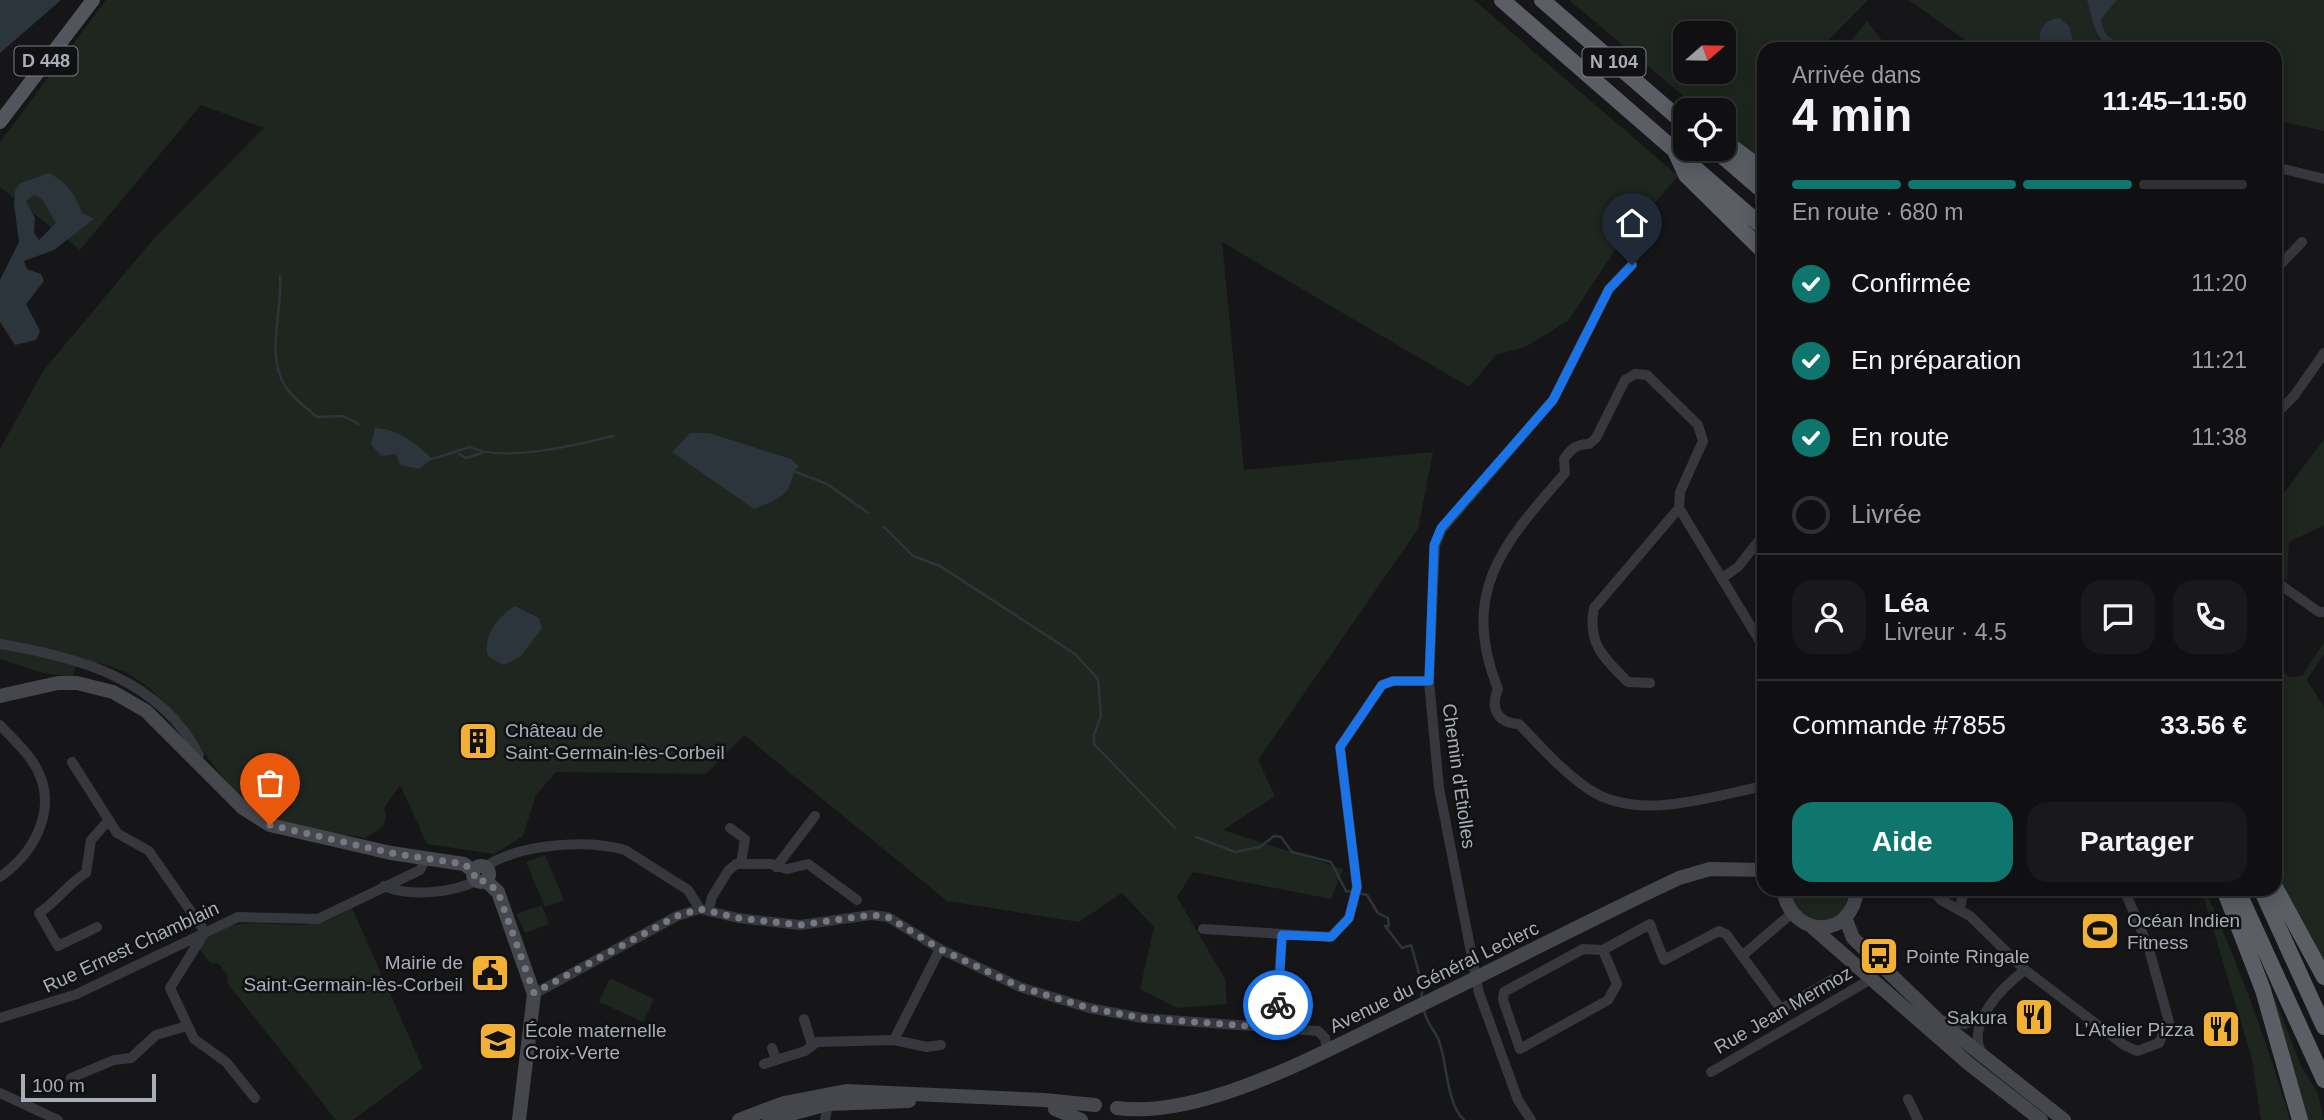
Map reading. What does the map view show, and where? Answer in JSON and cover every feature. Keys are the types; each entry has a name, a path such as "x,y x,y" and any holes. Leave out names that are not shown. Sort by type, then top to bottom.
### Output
{"highway":[{"name":"N 104","path":"1502,0 1673,148"},
{"name":"N 104","path":"1542,0 1673,114"},
{"path":"1736,150 1757,166"},
{"path":"1679,161 1686,175 1757,245"},
{"name":"N 104","path":"1688,161 1757,222"},
{"path":"1728,161 1757,186"},
{"path":"2217,896 2299,1115"},
{"path":"2227,896 2263,990 2299,1115"},
{"path":"2240,896 2324,1080"},
{"path":"2264,896 2324,1027"},
{"path":"2280,896 2324,977"}],"main road":[{"name":"D 448","path":"0,122 93,0"},
{"path":"0,696 58,683 97,687 128,699 146,711 243,808 270,825 391,853 464,864 480,875 498,892 534,1000 521,1120"},
{"name":"Avenue du Général Leclerc","path":"1477,981 1679,878 1710,869 1757,870"},
{"name":"Avenue du Général Leclerc","path":"1137,1120 1201,1107 1250,1091 1682,883 1711,875 1757,875"},
{"path":"1785,896 1791,914 1812,927 1969,1064 2041,1120"},
{"path":"1812,927 1826,927 1845,917 1854,906 1856,896"},
{"path":"1845,917 1853,939 1939,1021 1985,1061 2064,1120"},
{"name":"Avenue du Général Leclerc","path":"769,1120 813,1111 846,1091 1095,1105 1107,1103 1120,1114 1226,1092 1423,1007"},
{"name":"Avenue du Général Leclerc","path":"739,1120 904,1101 1042,1107 1074,1115 1081,1120"},
{"path":"1087,1120 1095,1105"}],"street":[{"path":"2282,169 2324,179"},
{"path":"2282,263 2302,242"},
{"name":"Chemin d'Etiolles","path":"1531,1120 1518,1100 1477,981 1439,788 1429,681 1434,545 1441,528 1553,400 1609,289 1632,265"},
{"path":"2282,408 2294,396 2324,353"},
{"path":"1757,636 1679,508 1680,492 1703,441 1699,425 1647,375 1635,374 1625,380 1595,438 1589,444 1580,444 1571,449 1564,459 1565,473 1501,552 1488,588 1482,627 1490,669 1498,689 1494,700 1496,714 1507,723 1519,724 1566,772 1592,792 1624,802 1656,805 1757,787"},
{"path":"1650,683 1628,682 1599,654 1592,641 1591,624 1594,608 1679,508"},
{"path":"1723,578 1738,566 1757,543"},
{"path":"2282,586 2319,612 2324,612"},
{"path":"0,644 101,669 139,688 174,717 199,755 196,759"},
{"path":"1203,929 1331,937 1349,918 1357,887 1340,747 1382,685 1393,681 1429,681"},
{"path":"0,725 37,770 44,806 41,828 32,847 0,877"},
{"path":"72,762 117,833 149,851 205,932 170,988 194,1040 226,1062 255,1098"},
{"path":"776,867 815,816"},
{"path":"97,927 58,946 39,913 57,901 69,882 86,873 91,840 109,820"},
{"path":"730,828 745,839 741,863"},
{"path":"384,886 395,891 435,891 480,875 527,849 615,847 625,850 688,890 705,909"},
{"name":"Rue Ernest Chamblain","path":"0,1018 77,994 239,917 318,919 420,870 426,857"},
{"path":"705,909 728,871 741,863 787,869 808,864 857,900"},
{"path":"1937,896 1970,916 2025,970 2123,1045 2137,1051 2159,1043 2167,1030 2167,1013 2149,949 2127,896"},
{"path":"1960,909 1962,896"},
{"path":"534,1000 677,916 705,909 738,918 800,925 871,915 888,917 940,949 1020,987 1089,1008 1142,1018 1318,1031 1325,1038 1327,1050"},
{"path":"1743,955 1791,914"},
{"path":"1603,950 1617,984 1608,1000 1520,1049 1503,1000 1504,992 1583,949 1603,950 1650,924 1664,960 1719,931 1726,934 1782,1009 1833,979"},
{"path":"1276,1028 1282,935"},
{"path":"894,1040 940,949"},
{"path":"1985,1061 1978,1045 1976,1031 1982,1017 2025,970"},
{"name":"Rue Jean Mermoz","path":"1711,1072 1873,978"},
{"path":"1939,1021 1965,1024 1982,1017"},
{"path":"803,1019 812,1045"},
{"path":"71,1078 114,1060 131,1058 156,1035 187,1026"},
{"path":"764,1063 812,1045 894,1040 927,1047 941,1045"},
{"path":"772,1048 776,1059"},
{"path":"0,1093 58,1120"},
{"path":"1908,1100 1919,1120"}],"shaded area":[{"path":"0,0 61,0 0,53"},
{"path":"106,0 1474,0 1678,176 1619,244 1568,321 1525,347 1496,355 1469,387 1222,242 1244,470 1433,452 1418,529 1258,760 1275,796 1223,830 1343,869 1331,899 1193,872 1177,897 1225,979 1227,1004 1177,1008 1140,989 1154,927 1122,893 1079,922 947,901 744,735 706,774 556,772 536,795 523,836 494,854 427,844 400,785 384,808 384,823 365,838 308,831 286,825 252,806 232,788 162,700 140,682 111,666 78,660 73,677 43,673 0,659 0,449 43,371 151,242 264,128 201,105 80,250 0,187 0,142"},
{"path":"1569,0 1868,0 1827,42 1757,42 1757,158 1736,140 1736,98 1686,98"},
{"path":"1909,0 2324,0 2324,131 2282,122 2282,42 1968,42"},
{"path":"2087,0 2117,0 2101,19 2109,37 2120,42 2104,42 2095,27"},
{"path":"2059,18 2069,26 2073,42 2040,41 2040,32 2050,20"},
{"path":"1867,21 1884,42 1850,42"},
{"path":"49,173 70,189 82,213 94,219 54,250 24,261 27,269 41,274 44,281 26,304 40,331 36,340 15,345 0,322 0,280 19,242 14,204 15,190 21,183","holes":["34,195 42,199 56,223 39,240 34,233 35,218 26,201"]},
{"path":"375,428 406,438 432,459 419,469 400,465 396,454 382,456 371,445"},
{"path":"690,433 709,433 791,459 799,466 783,495 754,509 672,452"},
{"path":"2324,439 2324,525 2289,542 2287,581 2282,577 2282,496"},
{"path":"515,606 539,618 542,628 520,657 503,665 488,656 487,642 497,621"},
{"path":"2324,642 2324,654 2307,680 2324,707 2324,960 2282,884 2282,670 2289,677 2302,676"},
{"path":"545,855 564,900 545,907 526,862"},
{"path":"1791,896 1849,896 1843,912 1827,922 1801,916"},
{"path":"2203,896 2208,896 2240,974 2290,1120 2261,1120 2252,1059"},
{"path":"542,905 549,924 525,933 516,914"},
{"path":"352,908 423,1068 353,1120 336,1120 227,983 228,976 219,964 210,963 198,947 212,935 240,924 317,923"},
{"path":"610,978 654,999 643,1022 599,1002"},
{"path":"2274,996 2301,1066 2318,1094 2324,1120 2304,1120 2271,997"}],"waterway":[{"path":"280,276 275,346 279,373 285,386 317,417 343,416 359,424"},
{"path":"432,459 470,447 484,451 520,453 561,448 613,436"},
{"path":"459,454 466,458 482,453"},
{"path":"793,471 827,484 867,512"},
{"path":"884,527 913,556 940,566 1075,654 1098,679 1101,716 1094,735 1094,744 1175,828"},
{"path":"1196,837 1235,852 1260,847 1274,836 1281,837 1292,852 1331,862 1346,891 1352,892"},
{"path":"1359,893 1367,895 1378,913 1388,918 1389,926 1385,926 1402,948 1411,945 1423,987 1421,998"},
{"path":"1424,1011 1442,1049 1450,1093 1458,1113 1464,1120"}],"way so far":[{"path":"270,825 286,831 335,839 391,853 406,853 464,864 473,871 476,881 486,881 498,892 534,993 677,916 700,909 738,918 800,925 871,915 888,917 940,949 1020,987 1089,1008 1142,1018 1276,1028 1278,1005"}],"place":[{"name":"Château de Saint-Germain-lès-Corbeil","path":"478,741"},
{"name":"Océan Indien Fitness","path":"2100,931"},
{"name":"Pointe Ringale","path":"1879,956"},
{"name":"Mairie de Saint-Germain-lès-Corbeil","path":"490,973"},
{"name":"Sakura","path":"2034,1017"},
{"name":"L’Atelier Pizza","path":"2221,1029"},
{"name":"École maternelle Croix-Verte","path":"498,1041"}],"route":[{"path":"1278,1005 1282,935 1331,937 1349,918 1357,881 1340,747 1382,685 1393,681 1429,681 1434,545 1441,528 1553,400 1609,289 1632,265"}]}
